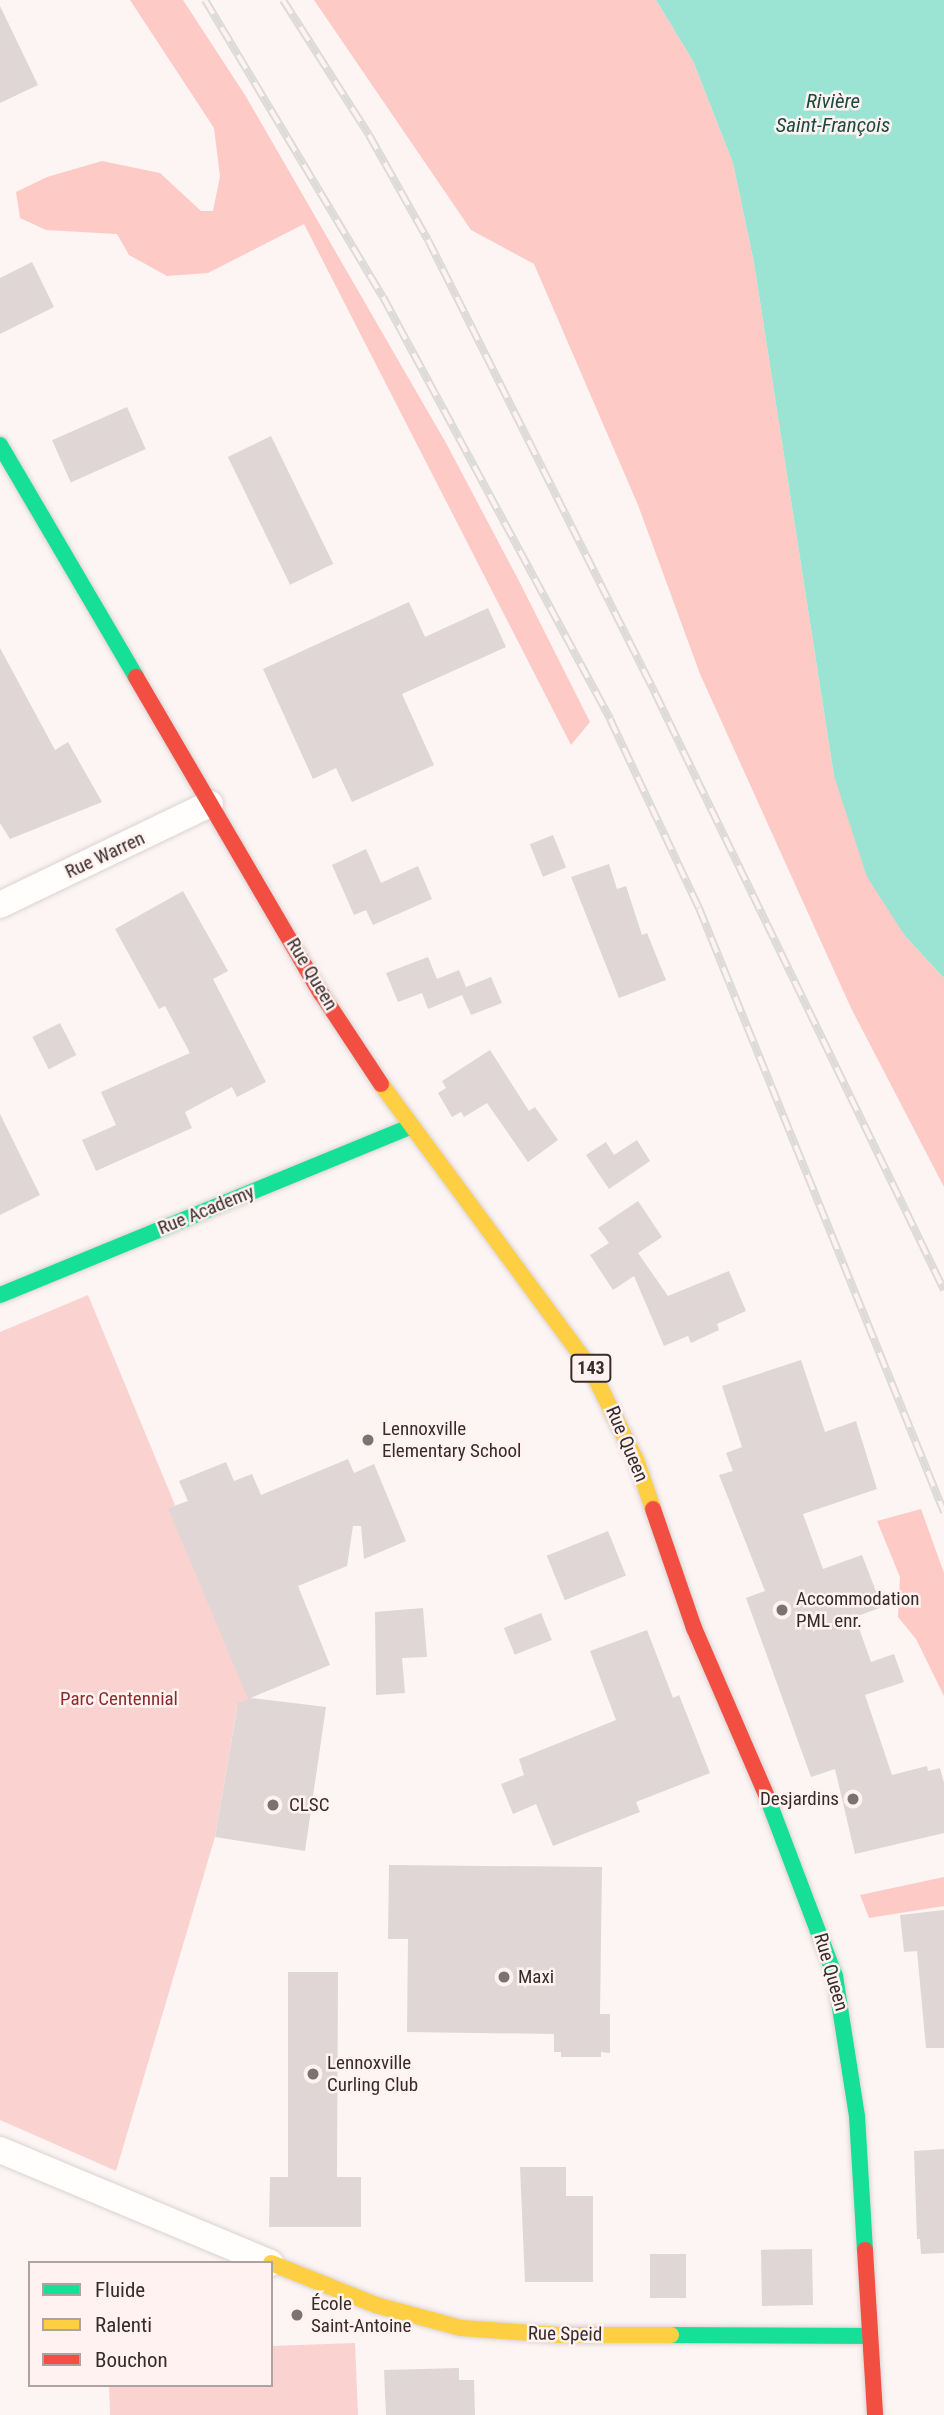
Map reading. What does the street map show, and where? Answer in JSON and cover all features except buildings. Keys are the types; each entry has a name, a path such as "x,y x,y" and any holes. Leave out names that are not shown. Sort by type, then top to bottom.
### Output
{"main road":[{"name":"Rue Queen","path":"0,445 321,993 412,1126 547,1304 613,1409 637,1462 694,1628 818,1925 835,1976 851,2063 875,2415"},
{"name":"Rue Academy","path":"0,1295 412,1126"},
{"name":"Rue Speid","path":"273,2264 376,2305 461,2328 559,2335 870,2336"}],"street":[{"name":"Rue Warren","path":"0,905 210,804"},
{"name":"Rue Speid","path":"0,2150 266,2261"}],"green space":[{"name":"Parc Centennial","path":"88,1295 175,1505 169,1508 251,1700 237,1708 215,1837 116,2171 0,2120 0,1332"},
{"path":"355,2343 358,2415 110,2415 109,2387 273,2387 273,2346"}],"shaded area":[{"path":"130,0 183,0 245,95 446,443 590,722 571,745 304,224 208,273 167,276 129,255 117,234 46,230 20,218 16,192 47,177 102,161 160,173 201,211 213,211 220,176 214,128"},
{"path":"314,0 656,0 693,61 733,163 754,263 834,776 905,936 944,978 944,1187 851,1008 700,674 638,505 534,264 471,230"},
{"path":"921,1509 944,1573 944,1696 916,1639 898,1617 900,1577 877,1521"},
{"path":"944,1877 944,1906 869,1918 860,1895"}],"water":[{"name":"Rivière Saint-François","path":"656,0 944,0 944,978 905,936 867,877 834,776 754,263 733,163 693,61"}],"railway":[{"path":"205,0 383,297 610,719 699,908 944,1512"},
{"path":"283,0 369,135 428,240 655,693 944,1290"}],"traffic: fast":[{"path":"0,445 136,677"},
{"path":"0,1295 412,1126"},
{"path":"767,1797 835,1976 857,2116 865,2250"},
{"path":"671,2335 870,2336"}],"traffic: slow":[{"path":"381,1084 590,1367 637,1462 653,1509"},
{"path":"273,2264 376,2305 461,2328 559,2335 671,2335"}],"traffic: jam":[{"path":"136,677 321,993 381,1084"},
{"path":"653,1509 694,1628 767,1797"},
{"path":"865,2250 875,2415"}],"place":[{"name":"Lennoxville Elementary School","path":"368,1440"},
{"name":"Accommodation PML enr.","path":"782,1610"},
{"name":"Desjardins","path":"853,1799"},
{"name":"CLSC","path":"273,1805"},
{"name":"Maxi","path":"504,1977"},
{"name":"Lennoxville Curling Club","path":"313,2074"},
{"name":"École Saint-Antoine","path":"297,2315"}]}
